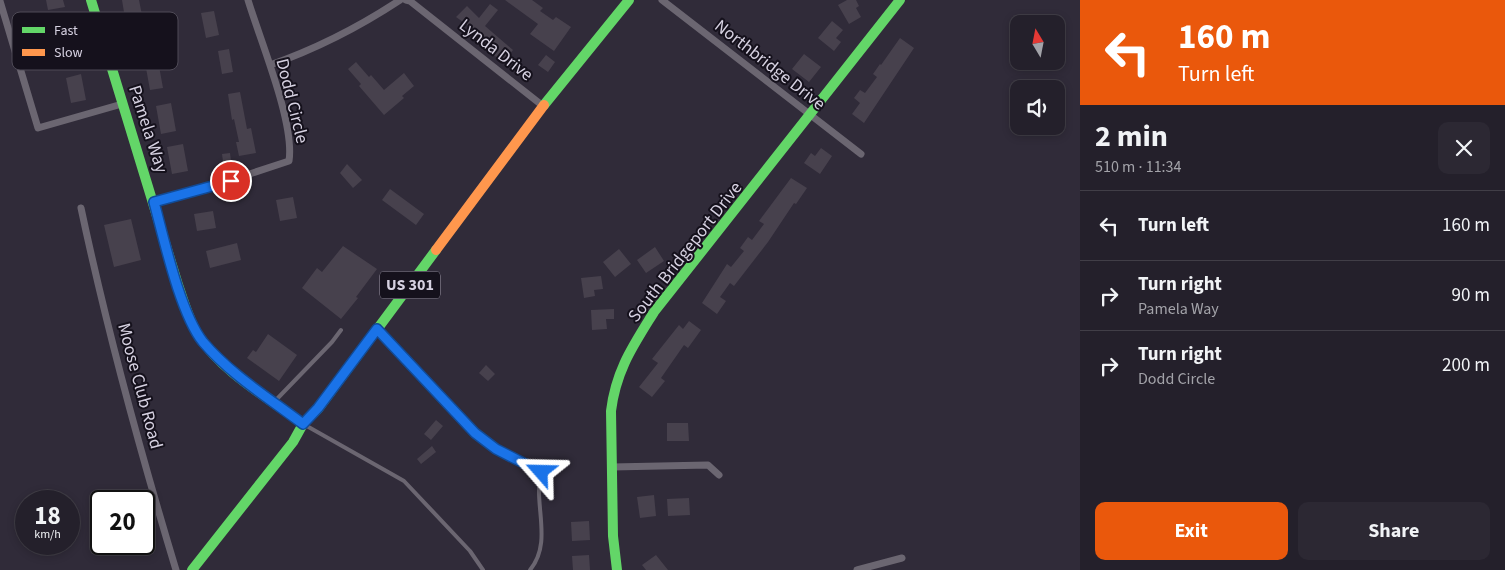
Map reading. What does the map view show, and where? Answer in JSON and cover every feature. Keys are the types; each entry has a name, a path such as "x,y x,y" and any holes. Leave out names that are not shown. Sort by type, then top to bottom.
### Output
{"main road":[{"name":"Pamela Way","path":"91,0 95,12"},
{"name":"US 301","path":"192,570 293,442 303,424 318,408 543,106 629,0"},
{"name":"South Bridgeport Drive","path":"617,570 613,536 613,395 623,363 654,312 900,0"},
{"name":"Pamela Way","path":"112,70 178,285 190,318 202,340 231,368 303,424"}],"street":[{"name":"Dodd Circle","path":"154,202 231,181 289,161 291,149 282,106 248,0"},
{"path":"270,65 308,52 377,16 400,0"},
{"name":"Lynda Drive","path":"406,0 410,1 543,106"},
{"name":"Northbridge Drive","path":"662,0 861,154"},
{"path":"0,1 12,41"},
{"path":"21,70 38,128 122,104"},
{"name":"Moose Club Road","path":"81,208 100,297 176,570"},
{"path":"612,467 708,465 719,476"},
{"path":"857,570 902,558"}],"lane":[{"path":"377,329 475,433 496,449 541,472 539,491 541,547 537,560 530,570"},
{"path":"274,402 332,342 341,330"},
{"path":"303,424 404,481 470,551 483,570"}],"building":[{"path":"46,0 63,0 65,7 48,10"},
{"path":"122,0 139,0 141,12 124,12"},
{"path":"505,0 532,0 543,8 540,11 553,20 556,17 571,27 554,51 530,34 538,24"},
{"path":"847,0 856,0 859,6 856,8 861,17 849,24 838,5"},
{"path":"490,4 498,10 485,26 513,50 503,62 483,47 488,40 456,17 467,6 479,18"},
{"path":"214,11 219,35 206,38 201,13"},
{"path":"832,21 843,30 836,38 841,42 834,51 818,38"},
{"path":"900,38 914,48 864,123 852,114 860,103 854,98 860,90 865,93 877,77 873,74"},
{"path":"229,49 233,72 222,74 218,51"},
{"path":"804,54 821,67 809,82 792,69"},
{"path":"546,55 555,62 548,72 538,65"},
{"path":"356,62 384,90 404,73 414,86 402,96 404,98 384,115 359,86 361,84 348,69"},
{"path":"146,70 160,70 163,88 150,90"},
{"path":"81,74 86,100 71,103 66,78"},
{"path":"240,92 247,129 251,128 256,153 239,156 236,142 239,142 234,119 232,120 228,94"},
{"path":"171,103 176,131 161,134 156,106"},
{"path":"183,144 188,171 172,174 167,147"},
{"path":"821,148 832,156 820,174 804,163 811,153 815,156"},
{"path":"230,153 232,168 224,169 222,154"},
{"path":"347,164 362,180 353,188 340,173"},
{"path":"791,178 807,188 734,286 730,283 720,297 726,301 717,314 702,303 727,264 731,267 744,251 740,248 748,237 752,240 764,224 759,221"},
{"path":"390,189 424,214 416,225 382,200"},
{"path":"293,197 297,218 280,221 276,200"},
{"path":"213,211 216,228 197,231 194,214"},
{"path":"131,219 141,260 114,267 104,225"},
{"path":"237,243 241,260 210,268 206,251"},
{"path":"343,246 377,269 356,297 358,298 341,319 302,288 317,268 322,272"},
{"path":"655,247 664,261 646,273 637,260"},
{"path":"619,249 631,264 615,277 603,262"},
{"path":"601,276 603,289 594,290 595,296 584,298 581,278"},
{"path":"614,309 614,319 606,319 607,329 592,330 591,310"},
{"path":"689,321 701,330 688,348 684,345 661,378 665,381 652,397 639,387 658,363 652,359 679,325 683,329"},
{"path":"268,334 297,355 279,381 247,358 253,350 256,352"},
{"path":"486,365 495,374 488,381 479,373"},
{"path":"436,420 443,426 431,440 424,434"},
{"path":"667,423 688,423 689,441 667,441"},
{"path":"432,446 436,452 421,464 417,459"},
{"path":"654,495 656,516 640,518 637,497"},
{"path":"689,498 690,515 668,516 667,499"},
{"path":"589,521 590,540 572,541 571,522"},
{"path":"589,555 590,570 573,570 572,556"},
{"path":"656,555 668,570 646,570 642,565"}],"traffic: fast":[{"path":"91,0 95,12"},
{"path":"544,105 629,0"},
{"path":"617,570 613,536 611,411 613,396 626,359 654,312 900,0"},
{"path":"112,70 178,285 198,335 208,349 233,373 303,424"},
{"path":"192,570 293,442 303,424 318,409 436,250"}],"traffic: slow":[{"path":"436,250 544,105"}],"route":[{"path":"231,181 154,202 178,285 190,318 202,340 215,354 303,424 318,408 377,329 475,433 496,449 541,472"}]}
